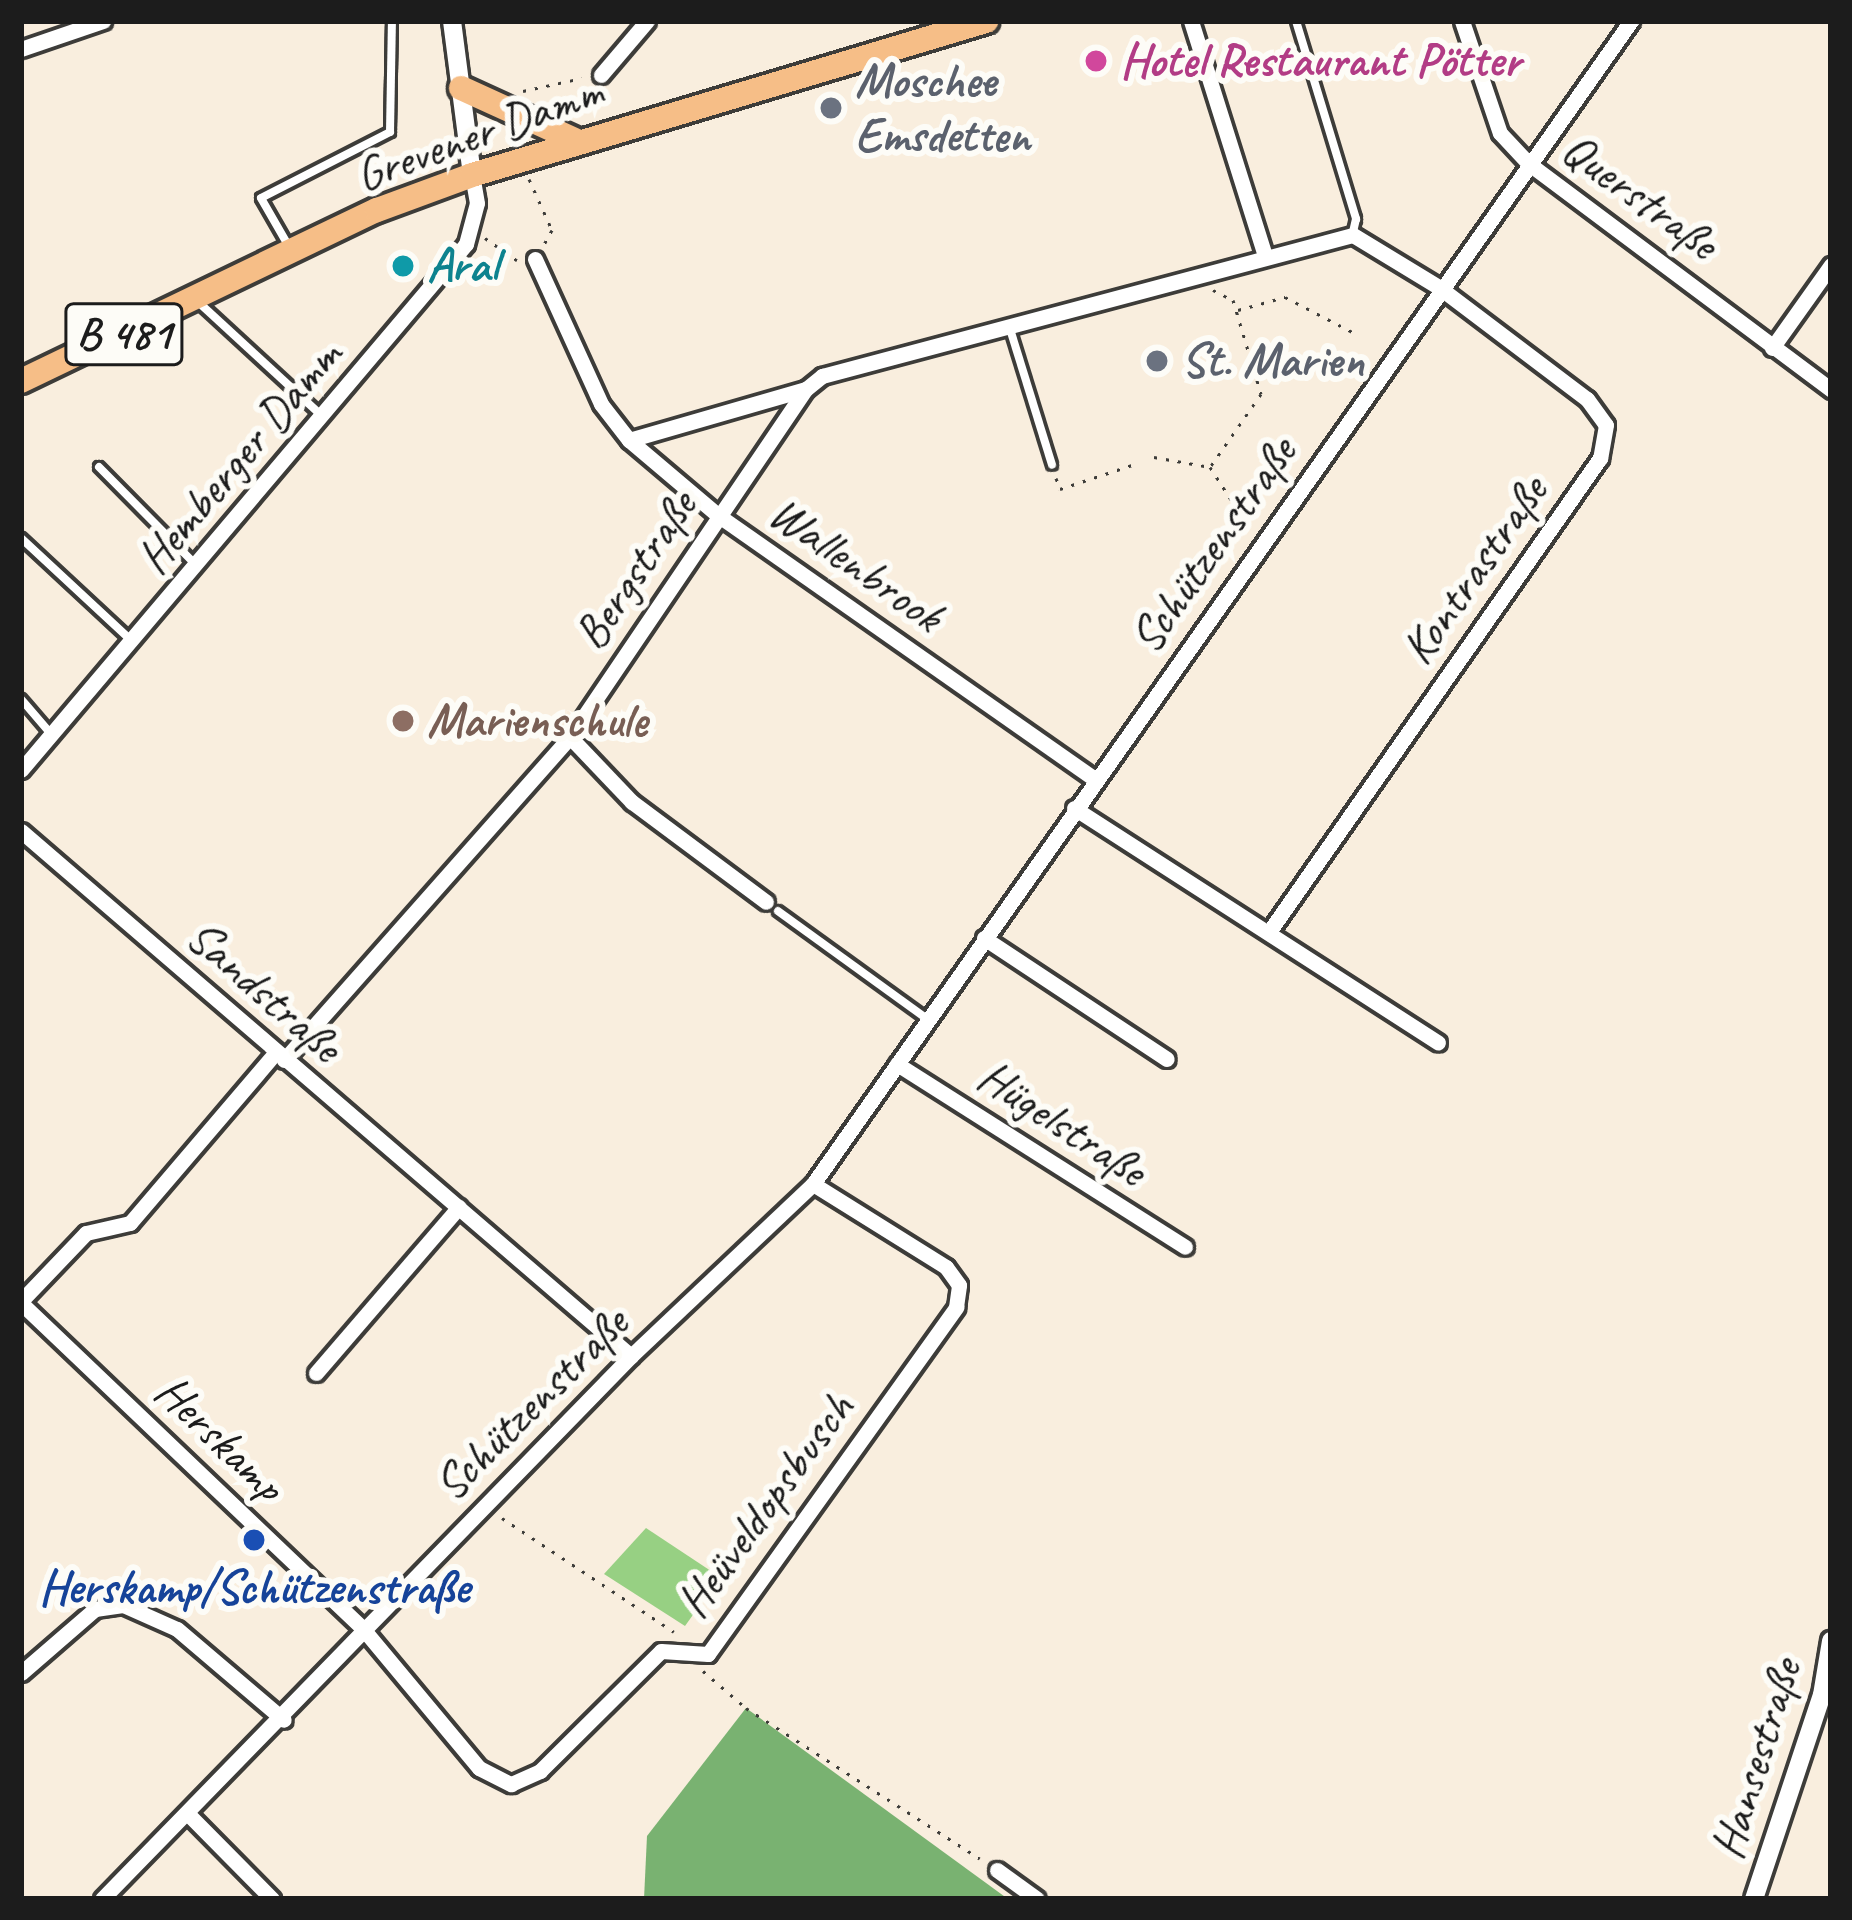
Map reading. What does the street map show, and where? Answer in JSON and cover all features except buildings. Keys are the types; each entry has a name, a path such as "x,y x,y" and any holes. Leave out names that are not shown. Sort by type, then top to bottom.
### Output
{"main road":[{"name":"Grevener Damm","path":"21,381 292,252 472,175 575,140 986,21"},
{"path":"461,88 575,140"}],"street":[{"path":"21,49 103,21"},
{"path":"452,21 472,175 474,230"},
{"path":"601,75 646,21"},
{"path":"1191,21 1265,255"},
{"name":"Querstraße","path":"1462,21 1500,134 1528,164 1831,390"},
{"name":"Schützenstraße","path":"102,1899 284,1720 364,1630 631,1356 813,1184 1631,21"},
{"name":"Hemberger Damm","path":"21,770 326,418 474,230"},
{"path":"1353,236 1440,288"},
{"name":"Bergstraße","path":"21,1302 86,1233 130,1223 570,737 806,389 822,376 1265,255 1353,236"},
{"name":"Wallenbrook","path":"536,259 601,404 629,440 719,516 1094,779"},
{"path":"1772,348 1831,265"},
{"name":"Kontrastraße","path":"1269,932 1600,458 1606,424 1587,399 1440,288"},
{"name":"Bergstraße","path":"629,440 806,389"},
{"path":"570,737 632,802 772,906"},
{"path":"1074,808 1438,1043"},
{"name":"Sandstraße","path":"21,831 631,1356"},
{"path":"984,938 1167,1059"},
{"name":"Hügelstraße","path":"897,1064 1185,1247"},
{"name":"Heüveldopsbusch","path":"364,1630 479,1768 511,1784 540,1771 661,1651 708,1654 956,1307 959,1285 946,1267 813,1184"},
{"path":"316,1373 459,1207"},
{"name":"Herskamp","path":"21,1302 364,1630"},
{"path":"21,1673 95,1609 123,1605 177,1629 284,1720"},
{"name":"Hansestraße","path":"1754,1899 1822,1695 1831,1641"},
{"path":"190,1816 272,1899"},
{"path":"997,1870 1037,1899"}],"lane":[{"path":"292,252 261,198 390,133 392,21"},
{"path":"1296,21 1356,219 1353,236"},
{"path":"195,299 326,418"},
{"path":"1009,325 1052,465"},
{"path":"99,467 198,567"},
{"path":"21,538 133,642"},
{"path":"21,699 52,735"},
{"path":"772,906 927,1020"}],"path":[{"path":"474,230 514,260 536,259"},
{"path":"1208,271 1214,293 1233,300 1261,394 1210,467"},
{"path":"1236,311 1285,297 1356,334"},
{"path":"1154,457 1210,467 1232,501"},
{"path":"1052,465 1060,489 1132,465"},
{"path":"485,1506 708,1654 702,1676 717,1687 997,1870"}],"green space":[{"path":"646,1528 720,1577 685,1626 604,1574"},
{"path":"746,1708 1008,1899 644,1899 647,1836"}],"place":[{"name":"Hotel Restaurant Pötter","path":"1096,61"},
{"name":"Moschee Emsdetten","path":"831,108"},
{"name":"Aral","path":"403,266"},
{"name":"St. Marien","path":"1157,361"},
{"name":"Marienschule","path":"403,721"},
{"name":"Herskamp/Schützenstraße","path":"254,1540"}]}
